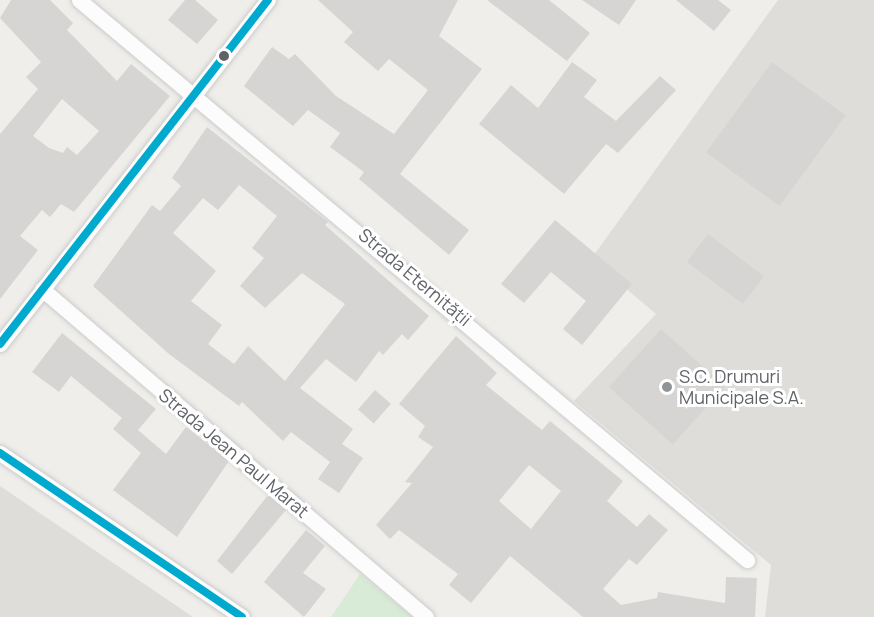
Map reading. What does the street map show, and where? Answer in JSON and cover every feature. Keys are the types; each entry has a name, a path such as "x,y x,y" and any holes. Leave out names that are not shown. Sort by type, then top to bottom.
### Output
{"street":[{"name":"Strada Eternității","path":"79,0 195,93 747,560"},
{"path":"0,344 268,0"},
{"name":"Strada Jean Paul Marat","path":"42,289 426,617"},
{"path":"0,453 242,617"}],"shaded area":[{"path":"778,0 874,0 874,617 765,617 771,565 574,401 656,314 591,259"},
{"path":"0,486 193,617 0,617"}],"green space":[{"path":"360,574 412,617 331,617"}],"building":[{"path":"11,0 50,0 73,23 67,30 117,81 131,64 170,96 74,212 61,204 50,217 42,210 20,236 38,250 0,299 0,134 38,89 26,77 41,62 0,18","holes":["62,99 99,131 77,155 67,147 63,153 49,148 33,136"]},
{"path":"185,0 195,0 218,20 197,44 168,20"},
{"path":"318,0 458,0 439,36 482,69 400,174 469,230 449,255 359,179 364,172 330,147 340,133 308,110 293,126 244,86 272,47 289,59 295,54 336,96 394,134 428,90 389,59 378,71 344,42 353,32"},
{"path":"487,0 549,0 590,33 567,61"},
{"path":"582,0 636,0 619,25"},
{"path":"676,0 718,0 731,10 714,31"},
{"path":"572,62 597,80 584,97 616,121 660,76 676,90 618,153 606,144 564,194 479,124 511,85 538,108"},
{"path":"772,62 846,115 780,206 706,153"},
{"path":"207,127 328,222 325,225 429,316 408,340 402,334 383,355 379,351 356,382 326,359 300,388 353,429 342,444 363,458 339,493 318,479 330,462 291,432 283,441 242,402 239,406 169,354 93,286 152,205 160,211 181,186 172,178","holes":["239,185 277,216 252,248 264,258 240,286 265,308 302,273 345,304 285,381 248,346 234,364 208,344 222,325 191,301 216,271 173,233 203,198 218,210"]},
{"path":"555,220 632,284 582,345 563,329 586,301 551,272 524,303 501,284"},
{"path":"708,234 764,276 743,304 687,262"},
{"name":"S.C. Drumuri Municipale S.A.","path":"661,329 725,387 673,445 609,387"},
{"path":"62,333 156,409 138,430 166,454 186,427 229,461 177,537 113,490 141,453 113,429 122,418 71,376 59,392 32,372"},
{"path":"456,336 497,373 486,385 542,430 550,421 623,481 607,501 637,527 649,514 668,530 637,565 629,559 603,589 621,605 657,598 658,592 725,603 726,577 757,578 755,617 583,617 510,556 471,603 449,585 458,574 399,530 390,539 376,525 412,483 405,482 433,447 418,437 425,426 399,404","holes":["529,465 561,491 531,529 499,501"]},
{"path":"375,390 391,404 374,423 358,410"},
{"path":"268,495 286,510 232,574 217,561"},
{"path":"306,530 325,546 303,573 326,589 304,617 264,582"}],"transit line":[{"path":"0,344 268,0"},
{"path":"0,453 242,617"}],"place":[{"name":"S.C. Drumuri Municipale S.A.","path":"667,387"}]}
